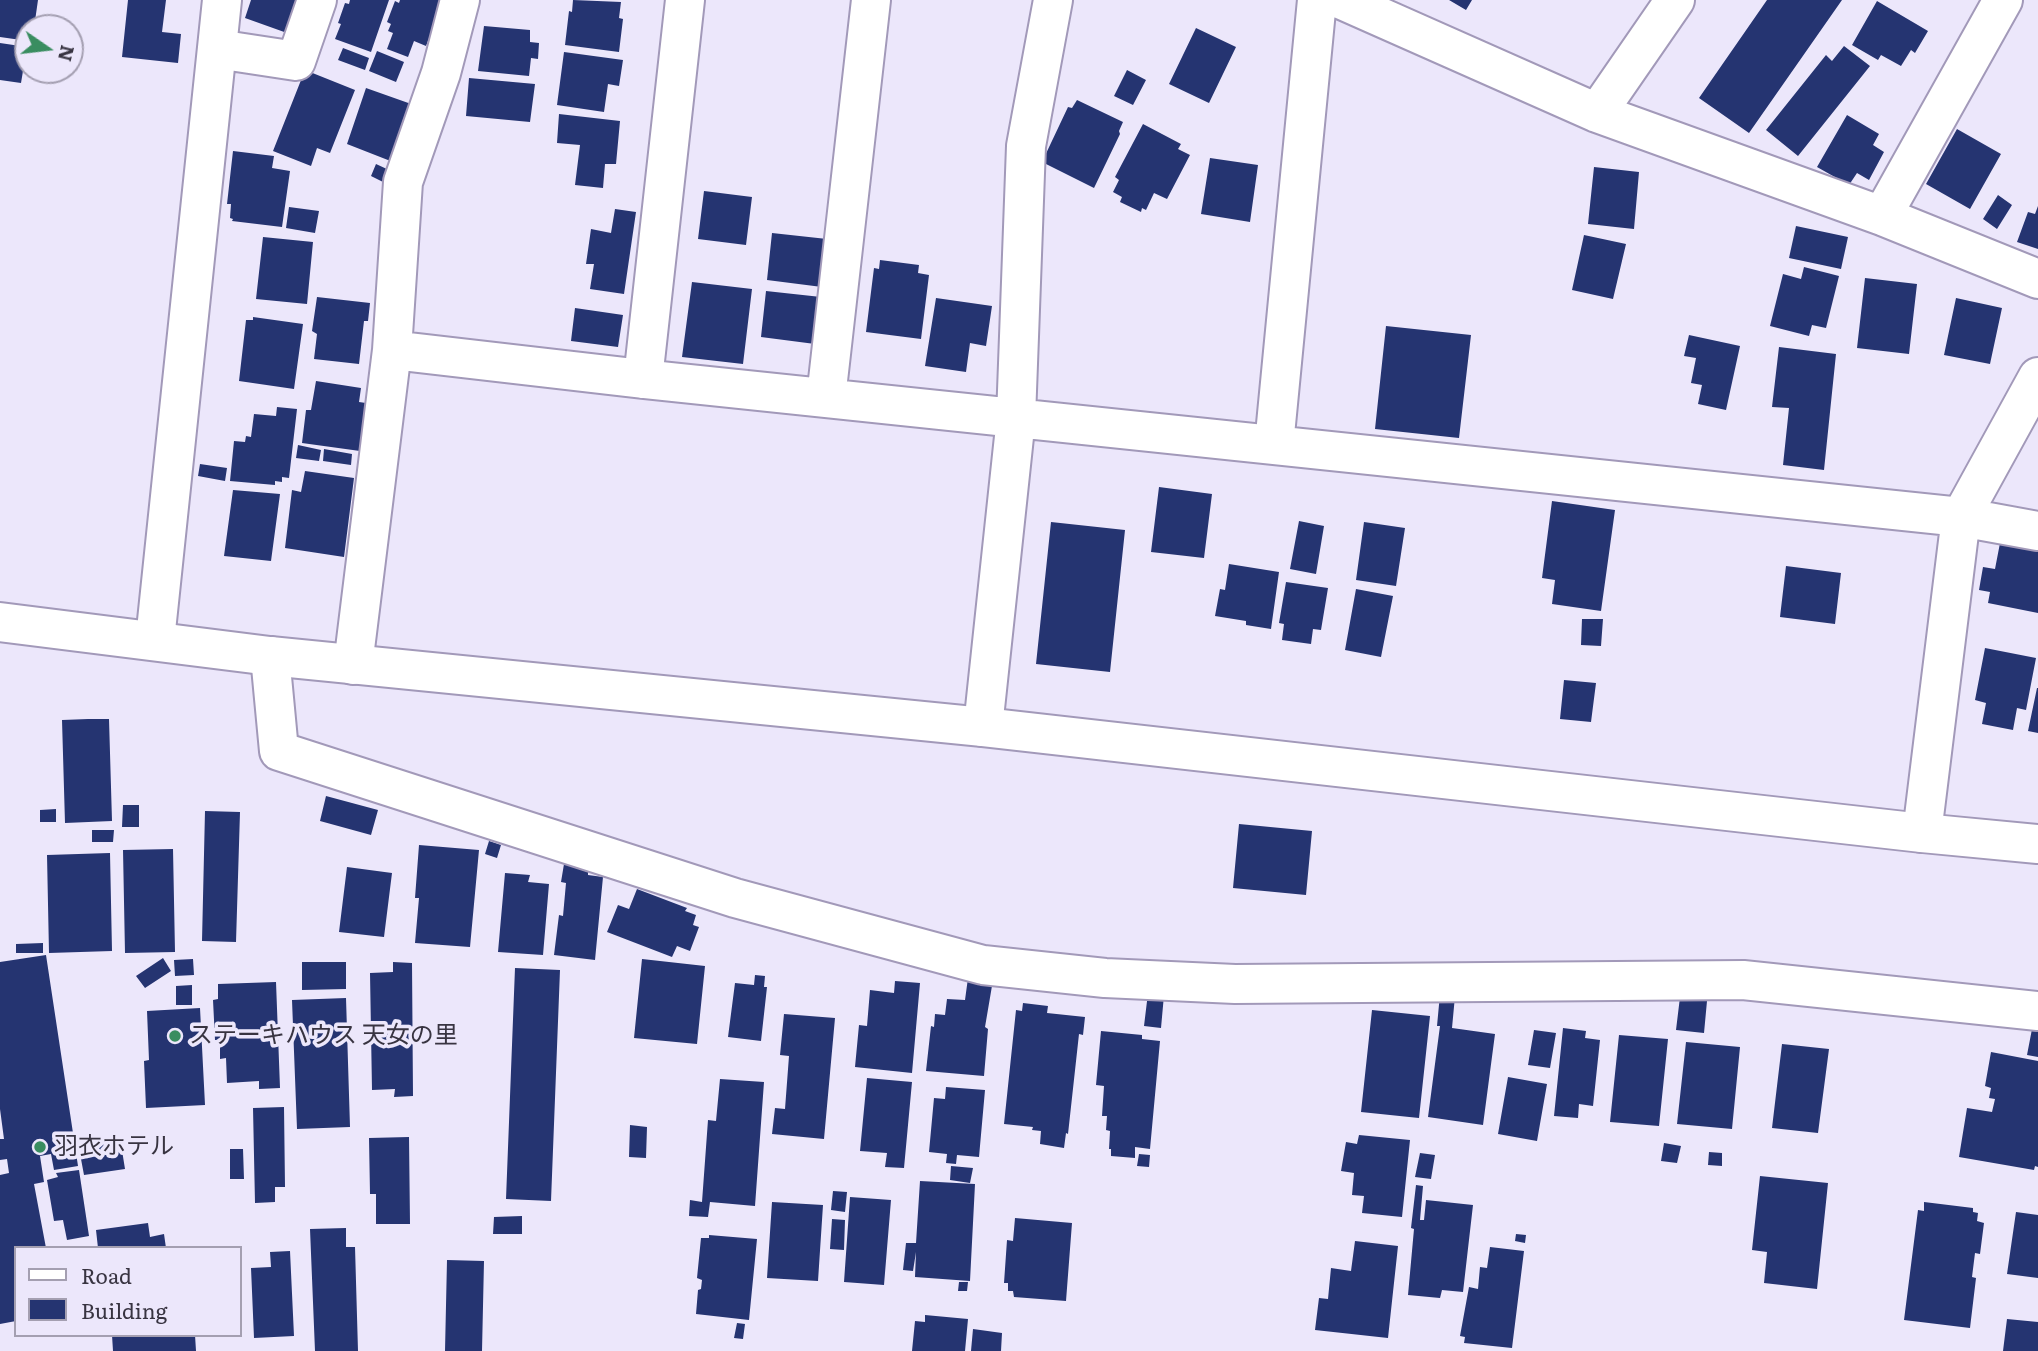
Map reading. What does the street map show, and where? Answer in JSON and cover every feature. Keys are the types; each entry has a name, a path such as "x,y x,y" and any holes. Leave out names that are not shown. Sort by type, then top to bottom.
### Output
{"street":[{"path":"155,640 222,0"},
{"path":"217,50 296,61 317,0"},
{"path":"353,665 391,350 403,183 441,73 460,0"},
{"path":"643,379 685,0"},
{"path":"826,398 871,0"},
{"path":"983,727 1016,418 1027,146 1053,0"},
{"path":"1274,444 1318,0"},
{"path":"1342,0 1597,113 1882,216 2038,279"},
{"path":"1597,113 1675,0"},
{"path":"1882,216 2003,0"},
{"path":"391,350 643,379 1961,517 2038,531"},
{"path":"1922,833 1961,517 2038,377"},
{"path":"0,622 270,656 983,727 2038,844"},
{"path":"270,656 279,751 735,898 983,965 1105,978 1235,984 1743,980 2038,1012"}],"building":[{"path":"0,0 38,0 36,14 14,14 14,39 0,37"},
{"path":"128,0 166,0 162,32 181,34 178,63 122,57"},
{"path":"251,0 298,0 287,33 245,18"},
{"path":"350,0 389,0 371,52 335,39 345,3 349,4"},
{"path":"400,0 444,0 426,46 414,41 408,57 387,49 393,33 388,31 391,24 387,22 395,1 399,3"},
{"path":"573,0 621,2 619,18 623,19 619,52 565,45"},
{"path":"1449,0 1472,0 1466,10"},
{"path":"1767,0 1842,0 1749,133 1699,98"},
{"path":"1877,1 1928,31 1915,53 1911,50 1901,66 1881,55 1878,60 1852,45"},
{"path":"484,26 530,30 530,42 539,43 538,59 531,58 529,76 478,71"},
{"path":"1196,28 1236,47 1209,103 1169,84"},
{"path":"0,43 14,45 14,82 0,80"},
{"path":"1844,46 1870,66 1798,156 1766,130 1826,55 1832,61"},
{"path":"343,48 369,58 365,70 338,60"},
{"path":"377,51 404,62 396,82 369,71"},
{"path":"564,52 623,60 619,86 608,84 604,112 557,105"},
{"path":"305,70 355,90 330,153 317,148 311,166 273,151"},
{"path":"1127,70 1146,80 1133,105 1114,96"},
{"path":"469,78 535,84 530,122 466,116"},
{"path":"366,88 414,105 393,162 347,144"},
{"path":"1077,100 1123,122 1094,188 1042,162 1068,107 1072,108"},
{"path":"559,114 620,121 616,164 605,164 603,188 575,185 580,145 557,143"},
{"path":"1847,115 1879,134 1873,145 1884,152 1869,180 1857,173 1849,185 1817,167"},
{"path":"1143,124 1181,144 1178,149 1190,155 1167,199 1154,193 1146,210 1142,208 1141,212 1120,202 1122,197 1113,192 1119,180 1115,177"},
{"path":"1957,129 2001,154 1970,209 1926,184"},
{"path":"233,151 274,156 272,168 290,171 282,227 232,221 230,218 231,204 227,204"},
{"path":"1210,158 1258,165 1250,222 1201,214"},
{"path":"376,164 389,170 383,182 371,176"},
{"path":"1594,167 1639,172 1634,229 1588,224"},
{"path":"704,191 752,197 746,245 698,239"},
{"path":"1998,195 2012,205 1997,229 1983,219"},
{"path":"2038,206 2038,249 2017,242 2028,212 2035,214"},
{"path":"289,207 319,211 315,233 286,228"},
{"path":"615,209 636,212 624,294 590,289 594,264 586,264 591,229 611,233"},
{"path":"1796,226 1848,237 1841,269 1789,258"},
{"path":"772,233 827,239 822,287 767,280"},
{"path":"1584,235 1626,244 1613,299 1572,290"},
{"path":"263,237 313,242 307,304 256,299"},
{"path":"880,260 919,265 918,273 929,275 921,339 866,332 874,268 879,269"},
{"path":"1804,267 1839,276 1826,328 1812,325 1809,336 1770,326 1783,274 1801,279"},
{"path":"1865,278 1917,284 1909,354 1857,348"},
{"path":"692,282 752,289 743,364 682,357"},
{"path":"766,291 821,297 815,344 761,337"},
{"path":"317,297 370,303 368,321 364,321 359,364 314,359 317,334 312,331"},
{"path":"936,298 992,306 986,346 970,343 966,372 925,366"},
{"path":"1956,298 2002,308 1990,364 1944,355"},
{"path":"575,308 623,315 618,347 571,341"},
{"path":"253,317 303,324 294,389 239,381 246,320 253,320"},
{"path":"1386,326 1471,335 1459,438 1375,429"},
{"path":"1689,335 1740,346 1726,410 1698,404 1702,385 1691,383 1696,358 1684,356"},
{"path":"1779,347 1836,354 1824,470 1783,465 1789,408 1772,407"},
{"path":"316,381 361,388 359,402 366,403 360,451 302,443 306,410 311,410"},
{"path":"277,407 297,409 289,478 282,477 282,482 275,481 275,485 230,481 234,441 245,442 246,436 251,437 254,414 276,416"},
{"path":"298,445 321,450 319,461 296,458"},
{"path":"324,449 352,454 351,465 323,461"},
{"path":"200,464 227,468 225,481 198,476"},
{"path":"305,471 354,478 344,557 285,548 292,490 301,492"},
{"path":"1159,487 1212,494 1204,558 1151,552"},
{"path":"233,490 280,494 271,561 224,556"},
{"path":"1552,501 1615,510 1601,611 1552,604 1555,580 1542,578"},
{"path":"1299,521 1324,526 1316,574 1290,569"},
{"path":"1051,522 1125,530 1110,672 1036,664"},
{"path":"1364,522 1405,528 1396,586 1356,580"},
{"path":"2000,543 2038,550 2038,613 1988,603 1990,592 1979,590 1983,567 1995,569"},
{"path":"1229,564 1279,572 1271,629 1246,625 1246,621 1215,616 1220,589 1225,590"},
{"path":"1786,566 1841,573 1835,624 1780,617"},
{"path":"1286,582 1328,588 1321,630 1313,629 1311,644 1282,640 1284,624 1279,623"},
{"path":"1356,589 1393,596 1381,657 1345,650"},
{"path":"1582,619 1603,619 1601,646 1581,645"},
{"path":"1985,648 2036,658 2026,710 2017,708 2013,730 1982,724 1986,703 1975,700"},
{"path":"1564,680 1596,683 1591,722 1560,719"},
{"path":"2038,688 2038,733 2028,731"},
{"path":"109,719 112,821 65,823 62,720"},
{"path":"326,796 378,810 371,835 320,821"},
{"path":"123,805 139,805 139,827 122,827"},
{"path":"56,809 56,822 40,822 40,810"},
{"path":"205,811 240,812 236,942 202,941"},
{"path":"1239,824 1312,831 1306,895 1233,888"},
{"path":"92,830 114,830 113,842 92,842"},
{"path":"489,841 501,845 497,858 485,854"},
{"path":"419,845 479,850 470,947 415,943 419,898 415,898"},
{"path":"173,849 175,952 125,953 123,850"},
{"path":"110,853 112,951 49,953 47,855"},
{"path":"564,864 588,872 588,875 603,877 595,960 554,955 559,915 563,916 566,883 561,882"},
{"path":"347,867 392,873 384,937 339,932"},
{"path":"505,873 530,875 528,882 549,884 543,955 498,952"},
{"path":"637,889 687,908 685,911 696,915 693,925 699,927 690,951 677,946 672,957 607,932 618,905 629,909"},
{"path":"43,943 43,953 16,953 16,944"},
{"name":"羽衣ホテル","path":"46,955 78,1166 54,1170 51,1154 40,1156 44,1182 34,1184 46,1246 14,1246 14,1321 0,1324 0,1175 9,1173 7,1159 0,1160 0,1139 4,1139 0,1109 0,962"},
{"path":"163,958 171,971 145,988 136,976"},
{"path":"193,959 194,975 175,976 174,960"},
{"path":"642,959 705,966 697,1044 634,1038"},
{"path":"302,962 346,962 346,989 302,990"},
{"path":"393,962 412,963 413,1096 394,1097 395,1089 372,1090 370,973 393,972"},
{"path":"515,968 560,970 551,1201 506,1199"},
{"path":"755,975 765,976 764,987 767,987 761,1041 728,1037 735,983 754,985"},
{"path":"968,978 993,980 985,1027 988,1029 984,1076 926,1071 935,1014 945,1015 947,999 965,1000"},
{"path":"895,981 920,983 912,1073 855,1067 859,1025 867,1026 870,990 894,993"},
{"path":"276,982 280,1088 259,1089 259,1081 227,1083 226,1058 220,1059 220,1040 215,1040 213,1000 218,999 218,984"},
{"path":"192,985 192,1005 176,1005 176,986"},
{"path":"1148,993 1164,995 1161,1028 1144,1026"},
{"path":"1440,994 1455,996 1452,1028 1495,1034 1483,1125 1428,1117 1440,1026 1437,1026"},
{"path":"1680,997 1707,1001 1704,1033 1676,1030"},
{"path":"346,998 350,1127 297,1129 292,1000"},
{"path":"1023,1003 1048,1006 1047,1013 1085,1017 1083,1035 1079,1034 1068,1134 1066,1133 1064,1148 1040,1144 1041,1131 1032,1130 1033,1127 1004,1124 1016,1010 1022,1011"},
{"name":"ステーキハウス 天女の里","path":"200,1008 205,1105 146,1108 144,1061 149,1060 147,1011"},
{"path":"1372,1010 1430,1016 1419,1118 1361,1112"},
{"path":"784,1014 835,1018 824,1139 772,1134 775,1108 785,1109 789,1056 780,1055"},
{"path":"1563,1028 1586,1031 1585,1038 1600,1040 1593,1106 1579,1104 1578,1118 1554,1116"},
{"path":"2032,1029 2038,1030 2038,1057 2027,1055"},
{"path":"1534,1030 1556,1033 1550,1068 1528,1065"},
{"path":"1101,1031 1142,1035 1142,1039 1160,1041 1150,1149 1135,1147 1135,1158 1111,1156 1109,1149 1107,1116 1102,1116 1104,1086 1096,1085"},
{"path":"1619,1035 1668,1039 1659,1126 1610,1122"},
{"path":"1686,1042 1740,1047 1732,1129 1677,1124"},
{"path":"1782,1044 1829,1049 1818,1133 1772,1128"},
{"path":"1991,1052 2038,1061 2038,1167 2035,1166 2034,1170 1959,1157 1967,1108 1992,1112 1995,1099 1989,1098 1991,1088 1985,1086"},
{"path":"1508,1077 1547,1084 1537,1141 1498,1134"},
{"path":"867,1078 912,1082 904,1168 885,1167 887,1153 860,1151"},
{"path":"720,1079 764,1082 755,1206 710,1202 708,1217 689,1216 690,1200 702,1202 708,1120 716,1121"},
{"path":"946,1087 985,1090 979,1157 957,1155 956,1164 946,1163 947,1154 929,1152 934,1098 945,1099"},
{"path":"284,1107 285,1187 275,1187 275,1202 255,1203 253,1108"},
{"path":"630,1125 647,1127 646,1158 629,1157"},
{"path":"1359,1135 1410,1140 1402,1217 1362,1213 1364,1196 1352,1195 1354,1173 1341,1171 1346,1142 1357,1144"},
{"path":"409,1137 410,1224 376,1224 376,1194 370,1194 369,1138"},
{"path":"120,1138 125,1169 84,1175 78,1143"},
{"path":"1664,1143 1681,1146 1677,1163 1661,1161"},
{"path":"230,1149 243,1149 244,1179 230,1179"},
{"path":"1709,1152 1722,1153 1722,1166 1708,1165"},
{"path":"1420,1153 1435,1155 1431,1179 1415,1177"},
{"path":"1139,1154 1150,1155 1149,1167 1137,1166"},
{"path":"951,1166 973,1168 970,1183 950,1180"},
{"path":"79,1170 89,1236 67,1240 63,1220 54,1221 47,1180 58,1177 56,1173"},
{"path":"1760,1176 1828,1183 1817,1289 1764,1283 1767,1252 1752,1250"},
{"path":"920,1181 975,1184 970,1281 915,1277 916,1252 913,1271 903,1270 906,1243 916,1243"},
{"path":"1416,1185 1423,1186 1420,1220 1424,1220 1426,1200 1473,1205 1463,1292 1442,1290 1440,1298 1408,1295"},
{"path":"833,1191 847,1192 845,1212 831,1210"},
{"path":"850,1197 891,1200 884,1285 844,1282"},
{"path":"772,1202 823,1205 818,1281 767,1278"},
{"path":"1924,1202 1973,1208 1973,1212 1978,1213 1977,1221 1984,1223 1980,1254 1975,1253 1972,1277 1976,1278 1970,1328 1904,1320 1918,1210 1924,1211"},
{"path":"2016,1212 2038,1215 2038,1278 2007,1274"},
{"path":"522,1216 522,1234 493,1234 494,1217"},
{"path":"1015,1218 1072,1223 1066,1301 1014,1297 1013,1291 1008,1291 1008,1283 1004,1283 1007,1240 1013,1241"},
{"path":"832,1219 845,1220 844,1250 830,1249"},
{"path":"148,1223 150,1237 164,1234 166,1246 98,1246 96,1230"},
{"path":"346,1228 346,1247 355,1247 358,1351 315,1351 310,1229"},
{"path":"1516,1234 1526,1235 1525,1243 1515,1241"},
{"path":"709,1235 757,1239 749,1320 696,1314 698,1290 701,1289 702,1280 697,1278 701,1238 709,1238"},
{"path":"1355,1241 1398,1246 1388,1338 1315,1330 1319,1298 1328,1299 1331,1268 1351,1271"},
{"path":"1490,1247 1524,1251 1512,1348 1464,1343 1465,1337 1460,1336 1469,1287 1478,1289 1480,1267 1487,1268"},
{"path":"290,1251 294,1336 254,1338 251,1268 271,1267 270,1252"},
{"path":"447,1260 484,1261 482,1351 445,1351"},
{"path":"959,1282 968,1282 967,1291 958,1291"},
{"path":"925,1315 968,1319 965,1351 912,1351 915,1321 925,1322"},
{"path":"2007,1319 2038,1322 2038,1351 2003,1351"},
{"path":"737,1323 745,1324 743,1339 734,1338"},
{"path":"973,1329 1002,1333 1001,1351 971,1351"},
{"path":"112,1337 195,1337 196,1351 113,1351"}],"place":[{"name":"ステーキハウス 天女の里","path":"175,1036"},
{"name":"羽衣ホテル","path":"40,1147"}]}
